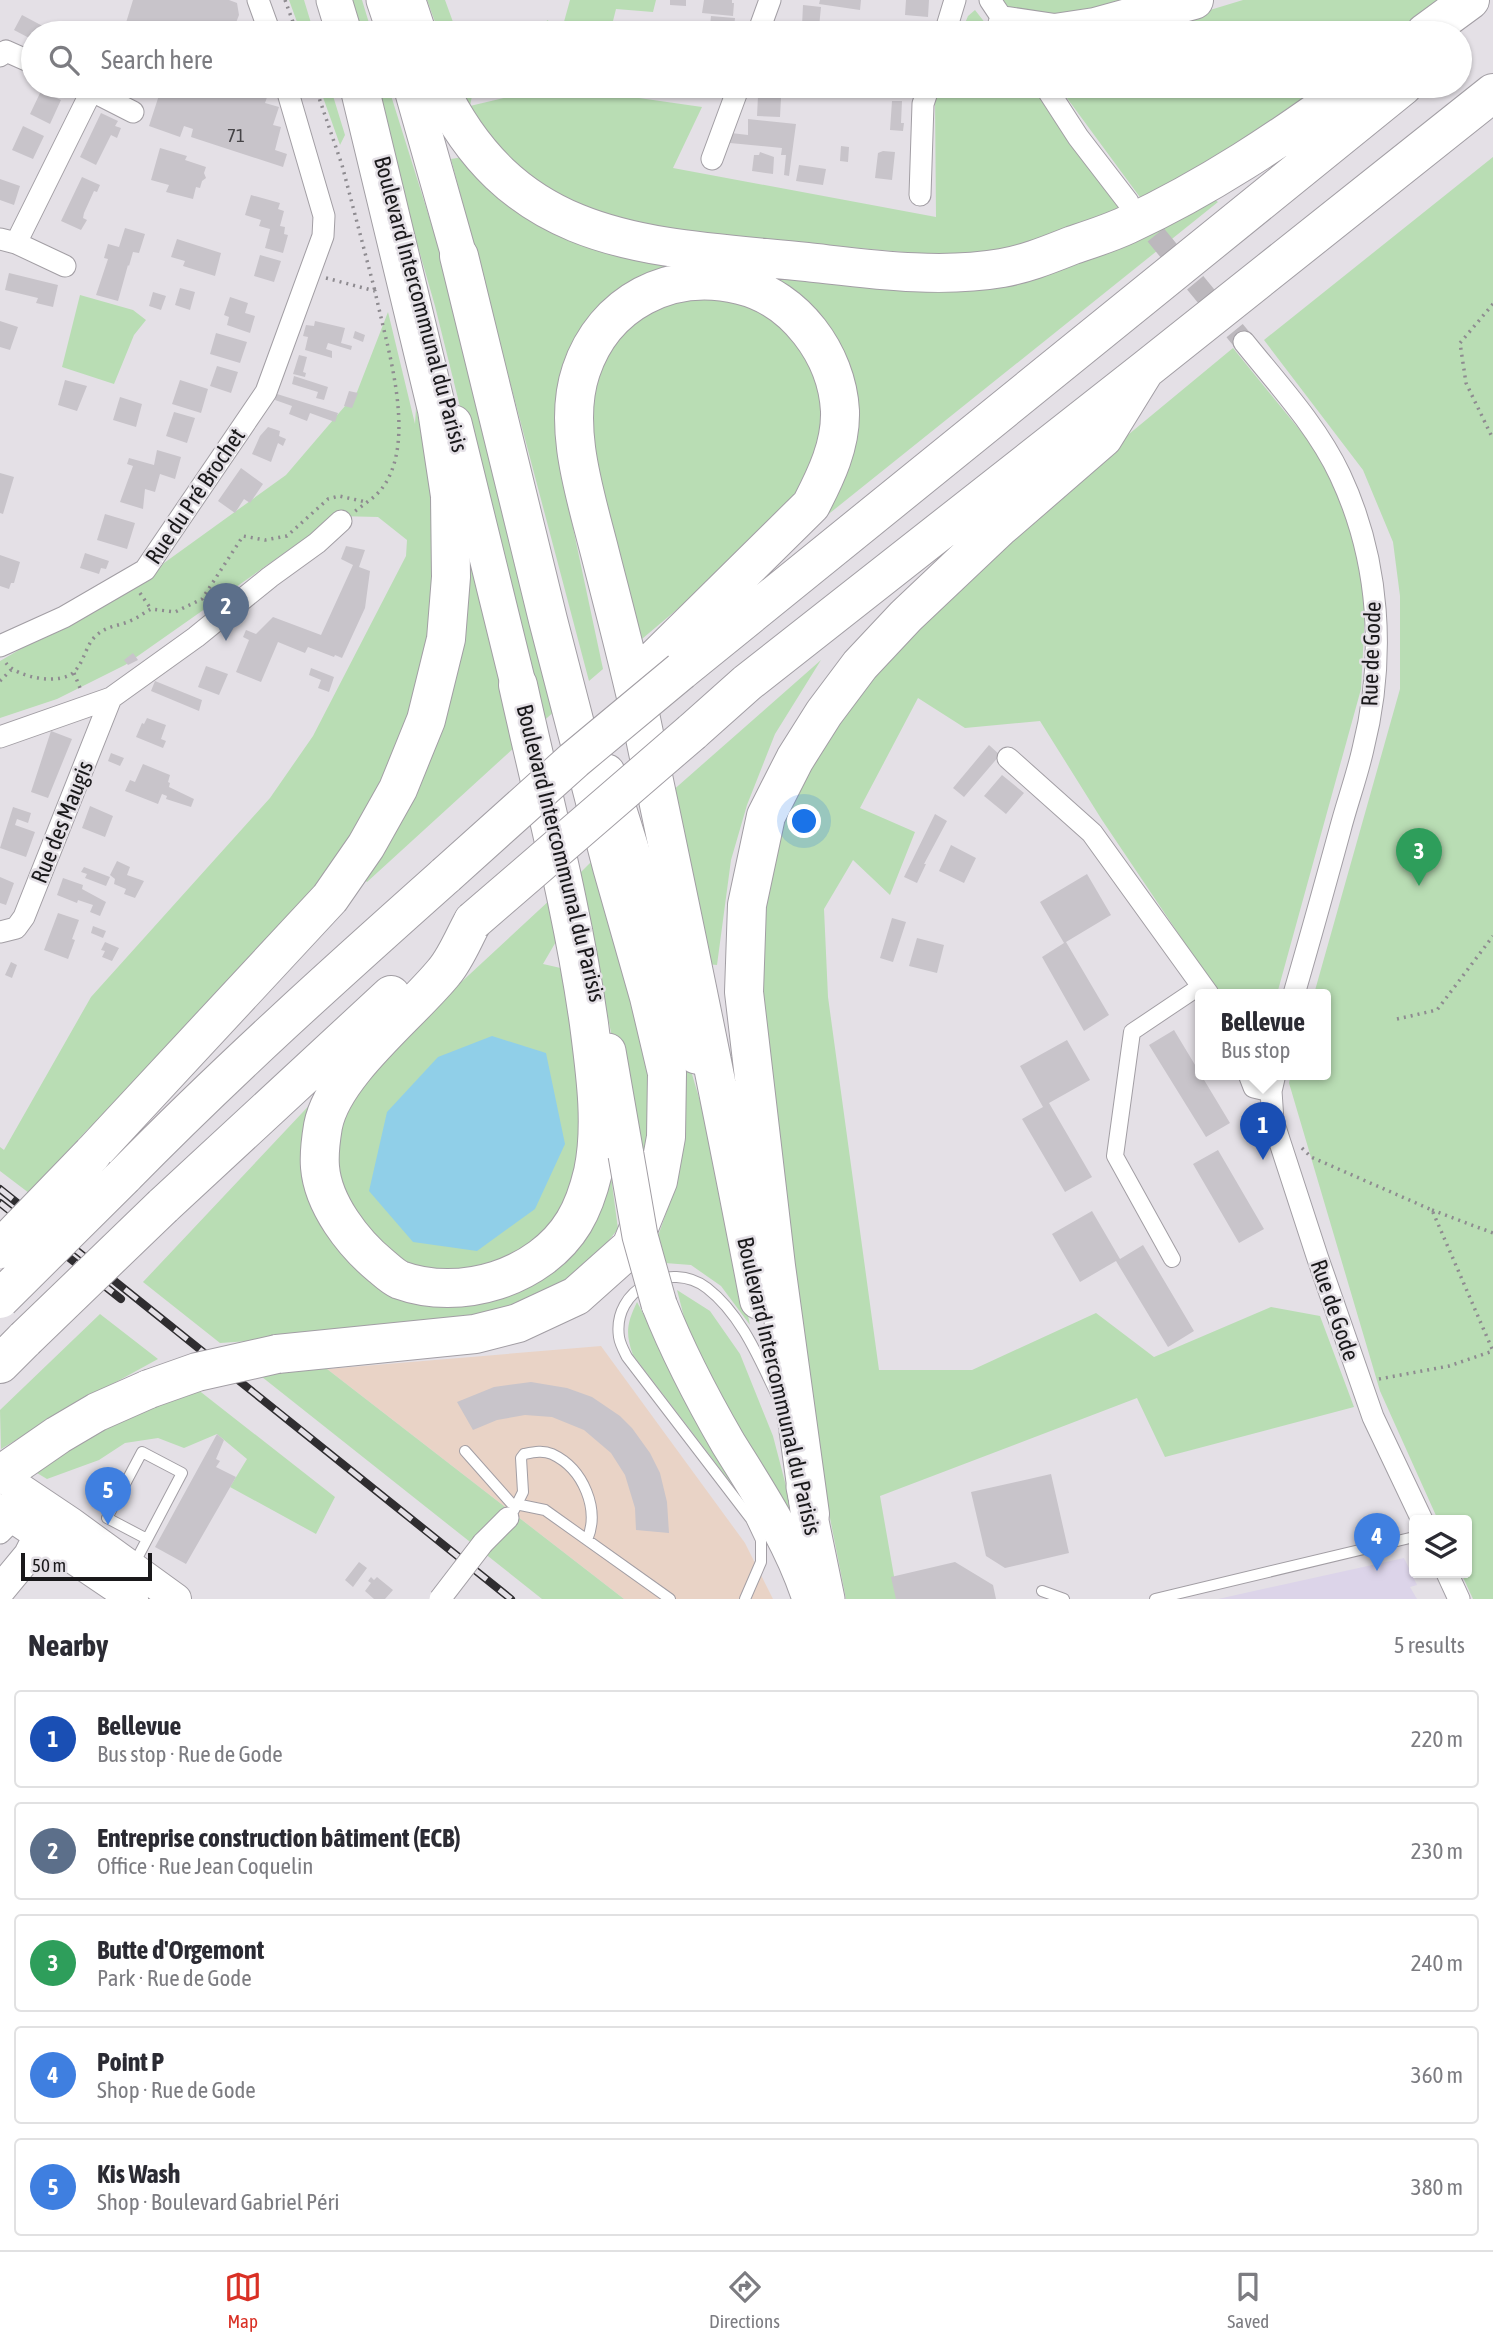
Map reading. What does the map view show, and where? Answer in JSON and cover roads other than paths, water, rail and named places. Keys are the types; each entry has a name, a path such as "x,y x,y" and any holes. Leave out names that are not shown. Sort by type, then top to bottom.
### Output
{"highway":[{"path":"334,0 340,21"},
{"path":"384,0 391,21"},
{"path":"406,0 413,21"},
{"path":"1122,21 1194,0"},
{"path":"1441,21 1470,0"},
{"path":"1472,30 1493,13"},
{"path":"13,1352 163,1206 473,921 747,683 1493,93"},
{"path":"0,1249 330,898 366,846 398,789 426,720 446,639 451,577 450,496 437,410 363,98"},
{"name":"Boulevard Intercommunal du Parisis","path":"364,98 420,284 518,685 580,911 598,991 640,1236 659,1304 689,1371 776,1522 812,1597"},
{"name":"Boulevard Intercommunal du Parisis","path":"414,98 573,660 712,1110 810,1514 812,1597"},
{"path":"445,98 473,145 506,180 543,207 608,236 652,246 714,253 893,271 950,272 1003,268 1048,255 1126,225 1216,178 1335,98"},
{"path":"668,665 1388,98"},
{"path":"20,1503 97,1412 149,1389 197,1372 277,1354 475,1334 518,1323 576,1296 631,1247 658,1181 666,1137 667,1073 548,620 459,256"},
{"path":"0,1299 193,1105 574,760 668,665 811,505 826,478 837,444 840,411 834,377 819,344 797,318 771,296 743,285 713,280 687,281 646,293 617,312 596,340 581,371 575,404 577,460 640,715 759,1300"},
{"path":"810,1514 776,1266 744,992 747,905 766,816 795,759 824,713 860,665 906,616 999,528 1103,438 1145,370"},
{"path":"473,921 445,970 339,1088 324,1123 320,1168 333,1210 362,1250 398,1279 430,1287 458,1287 494,1282 529,1266 553,1248 573,1224 585,1199 593,1170 597,1116 593,1055 583,986 518,685"}],"main road":[{"path":"20,1503 133,1566 176,1599"},
{"path":"3,1590 29,1555 20,1503"},
{"path":"20,1503 133,1599"},
{"path":"20,1503 160,1599"}],"street":[{"path":"257,0 265,21"},
{"path":"762,21 770,0"},
{"path":"949,21 955,0"},
{"path":"0,56 6,51 21,58"},
{"path":"65,266 8,241 82,98"},
{"path":"106,98 133,112"},
{"name":"Rue du Pré Brochet","path":"1,646 64,617 145,570 266,393 323,236 324,216 290,98"},
{"path":"712,159 735,98"},
{"path":"920,195 925,98"},
{"path":"1053,98 1078,137 1128,202"},
{"name":"Rue de Gode","path":"1244,342 1286,395 1339,473 1369,557 1374,594 1377,638 1374,689 1363,749 1295,989"},
{"path":"0,737 111,698 196,637 317,543 341,521"},
{"name":"Rue des Maugis","path":"0,932 16,928 24,917 111,698"},
{"path":"1008,758 1093,833 1205,989"},
{"path":"1172,1259 1115,1156 1132,1032 1195,995"},
{"name":"Rue de Gode","path":"1251,1080 1254,1087 1273,1083 1273,1121 1360,1383 1386,1447 1420,1515"},
{"path":"440,1599 483,1543 513,1511"},
{"path":"1449,1578 1459,1599"}],"lane":[{"path":"745,1599 761,1562 761,1540 751,1519 627,1357 619,1338 620,1313 630,1295 642,1285 668,1278 687,1278 705,1286 722,1301 734,1317 789,1421"},
{"path":"465,1451 511,1503 513,1511"},
{"path":"513,1511 523,1492 521,1458 524,1454 540,1451 553,1455 570,1468 584,1487 593,1511 587,1541"},
{"path":"133,1566 181,1473 142,1452 107,1518 146,1539"},
{"path":"513,1511 545,1510 670,1599"},
{"path":"1155,1599 1409,1538"},
{"path":"1042,1591 1064,1599"}],"water":[{"path":"492,1036 546,1053 565,1144 535,1209 477,1251 413,1242 369,1191 387,1112 438,1057"}],"tunnel":[{"path":"1136,211 1244,342"}],"railway":[{"path":"0,1189 511,1599"},
{"path":"0,1203 121,1299"}],"place":[{"name":"Entreprise construction bâtiment (ECB)","path":"226,641"},
{"name":"Butte d'Orgemont","path":"1419,886"},
{"name":"Bellevue","path":"1263,1160"},
{"name":"Kis Wash","path":"108,1525"},
{"name":"Point P","path":"1377,1571"}]}
